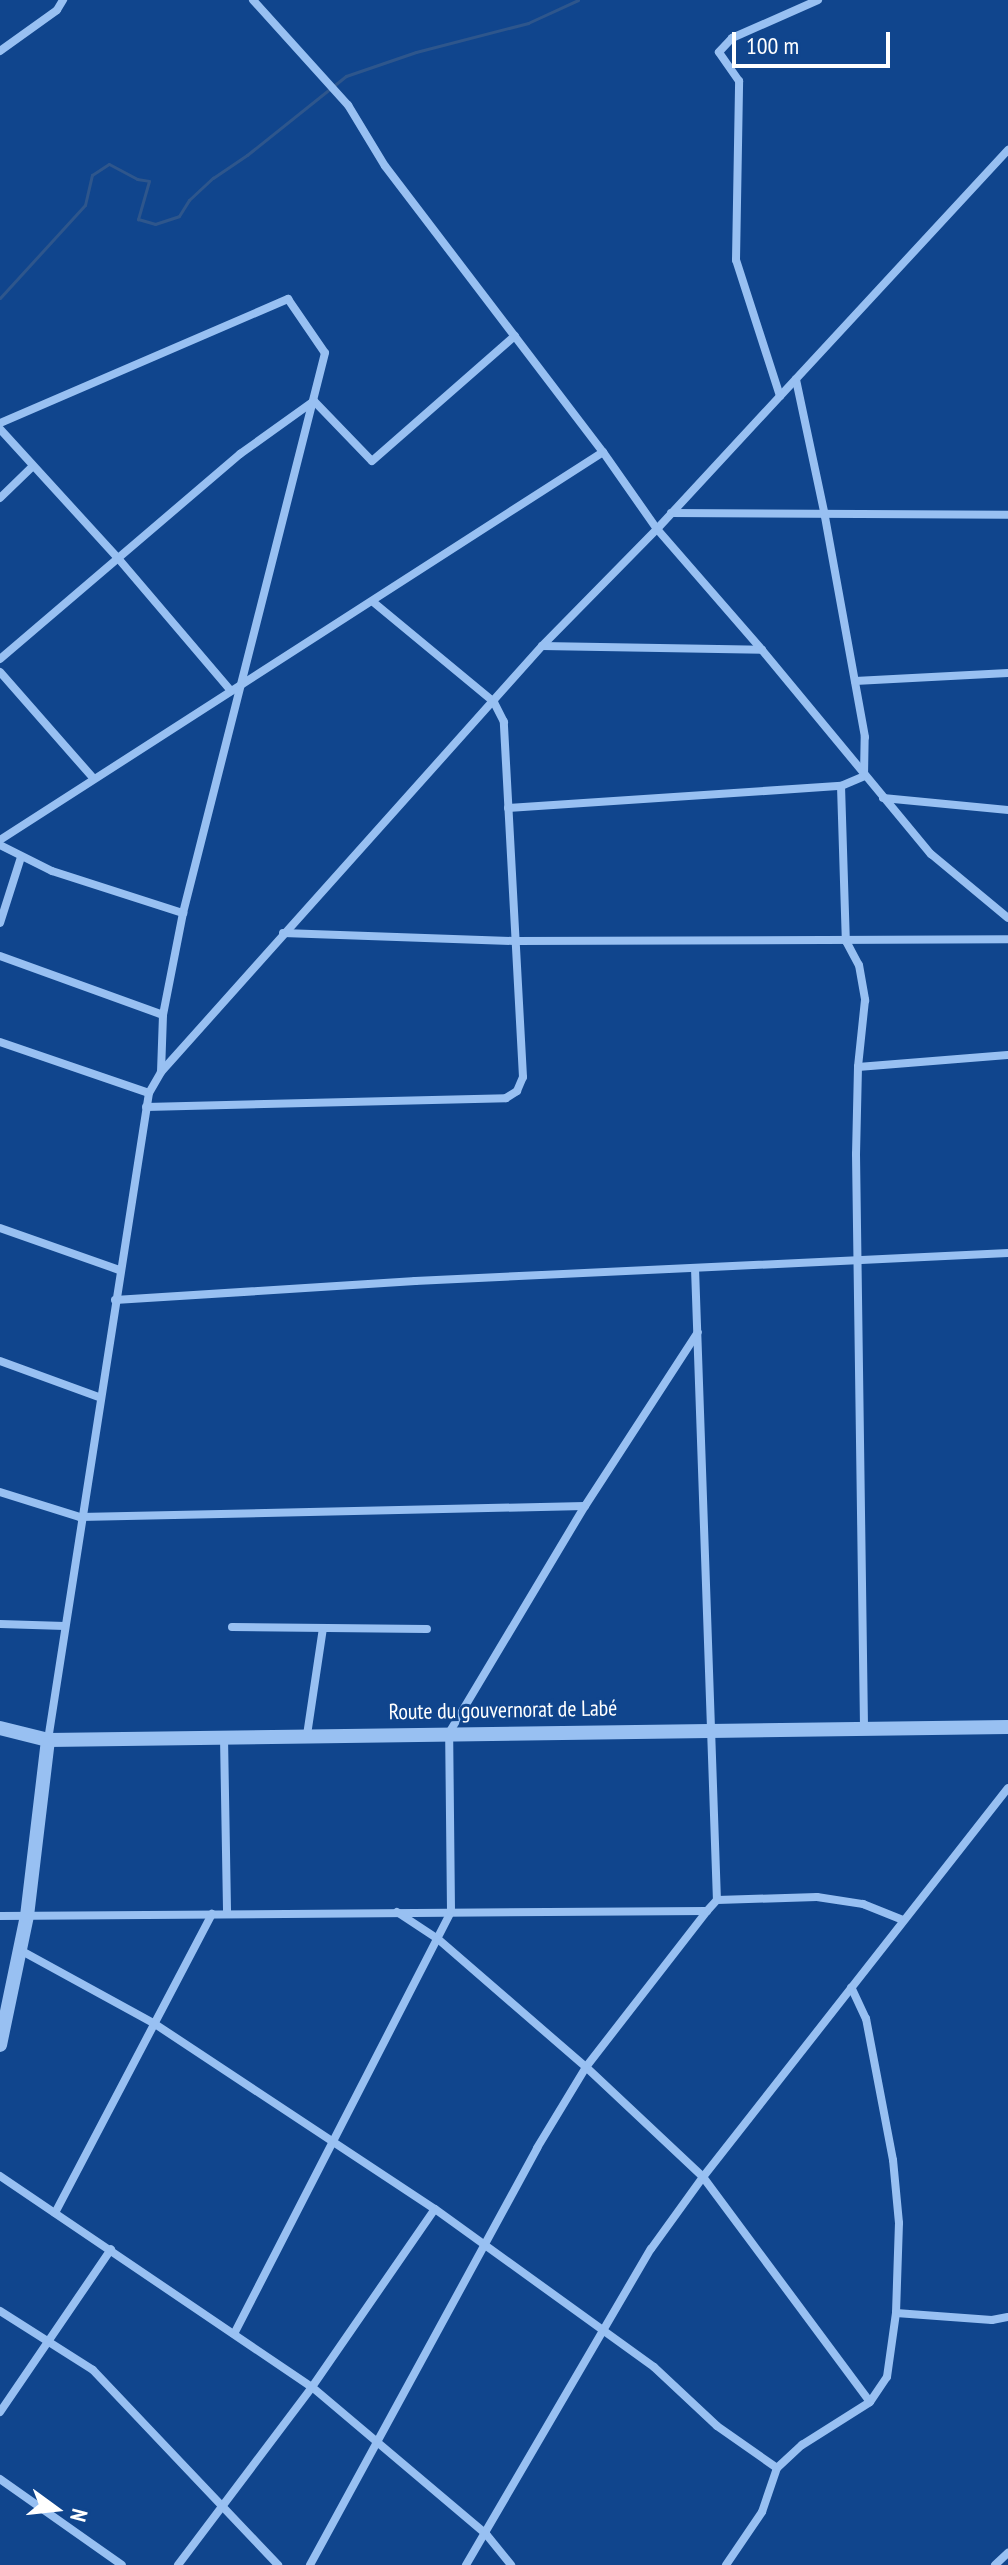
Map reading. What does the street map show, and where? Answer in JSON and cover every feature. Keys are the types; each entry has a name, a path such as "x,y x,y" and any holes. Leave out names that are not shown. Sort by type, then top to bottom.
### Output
{"street":[{"path":"0,51 57,10 63,0"},
{"path":"780,396 736,260 739,81 719,52 732,38 818,0"},
{"path":"254,1 348,105 385,166 603,452 657,529 931,854 1008,918"},
{"path":"0,2045 27,1916 80,1517 149,1093 161,1072 283,933 542,646 657,529 1008,150"},
{"path":"0,423 288,299 325,353 235,689 183,913 163,1015 161,1072"},
{"path":"314,401 372,461 515,336"},
{"path":"796,379 825,516 865,737 864,776"},
{"path":"0,659 240,454 314,401"},
{"path":"0,429 235,689"},
{"path":"183,913 52,871 21,857 0,842 603,452"},
{"path":"0,498 32,467"},
{"path":"671,513 1008,515"},
{"path":"146,1107 506,1098 517,1091 523,1077 504,722 494,702 372,601"},
{"path":"542,646 762,650"},
{"path":"0,672 94,779"},
{"path":"855,681 1008,673"},
{"path":"508,808 841,786 864,776"},
{"path":"841,786 846,941 863,979 865,1000 858,1067 864,1730"},
{"path":"883,798 1008,810"},
{"path":"0,923 21,857"},
{"path":"283,933 515,941 1008,939"},
{"path":"0,956 163,1015"},
{"path":"0,1042 149,1093"},
{"path":"858,1067 1008,1055"},
{"path":"0,1228 119,1270"},
{"path":"115,1300 1008,1253"},
{"path":"310,2565 586,2067 717,1900 695,1268"},
{"path":"234,2334 451,1911 449,1733 585,1506 698,1332"},
{"path":"0,1361 99,1397"},
{"path":"0,1492 80,1517 585,1506"},
{"path":"0,1624 65,1626"},
{"path":"232,1627 427,1629"},
{"path":"307,1735 323,1628"},
{"name":"Route du gouvernorat de Labé","path":"0,1728 48,1740 1008,1727"},
{"path":"224,1736 227,1914"},
{"path":"466,2565 651,2249 703,2177 1008,1788"},
{"path":"717,1900 817,1897 863,1904 903,1920"},
{"path":"0,1916 707,1911"},
{"path":"397,1912 438,1939 586,2067 703,2177 870,2402"},
{"path":"55,2213 212,1914"},
{"path":"20,1950 155,2024 435,2209 654,2367 717,2426 777,2468"},
{"path":"726,2565 762,2512 777,2468 802,2445 870,2402 887,2377 896,2313 899,2223 893,2160 866,2019 851,1987"},
{"path":"0,2176 312,2387 378,2439 486,2534 511,2565"},
{"path":"178,2565 312,2387 435,2209"},
{"path":"0,2412 111,2249"},
{"path":"0,2311 49,2339 93,2370 278,2565"},
{"path":"896,2313 992,2320 1008,2317"},
{"path":"0,2479 122,2565"},
{"path":"995,2565 1008,2553"}],"waterway":[{"path":"0,298 85,205 92,175 109,164 137,179 149,181 138,219 155,224 179,216 189,200 213,178 247,155 346,76 416,52 528,23 578,0"}]}
